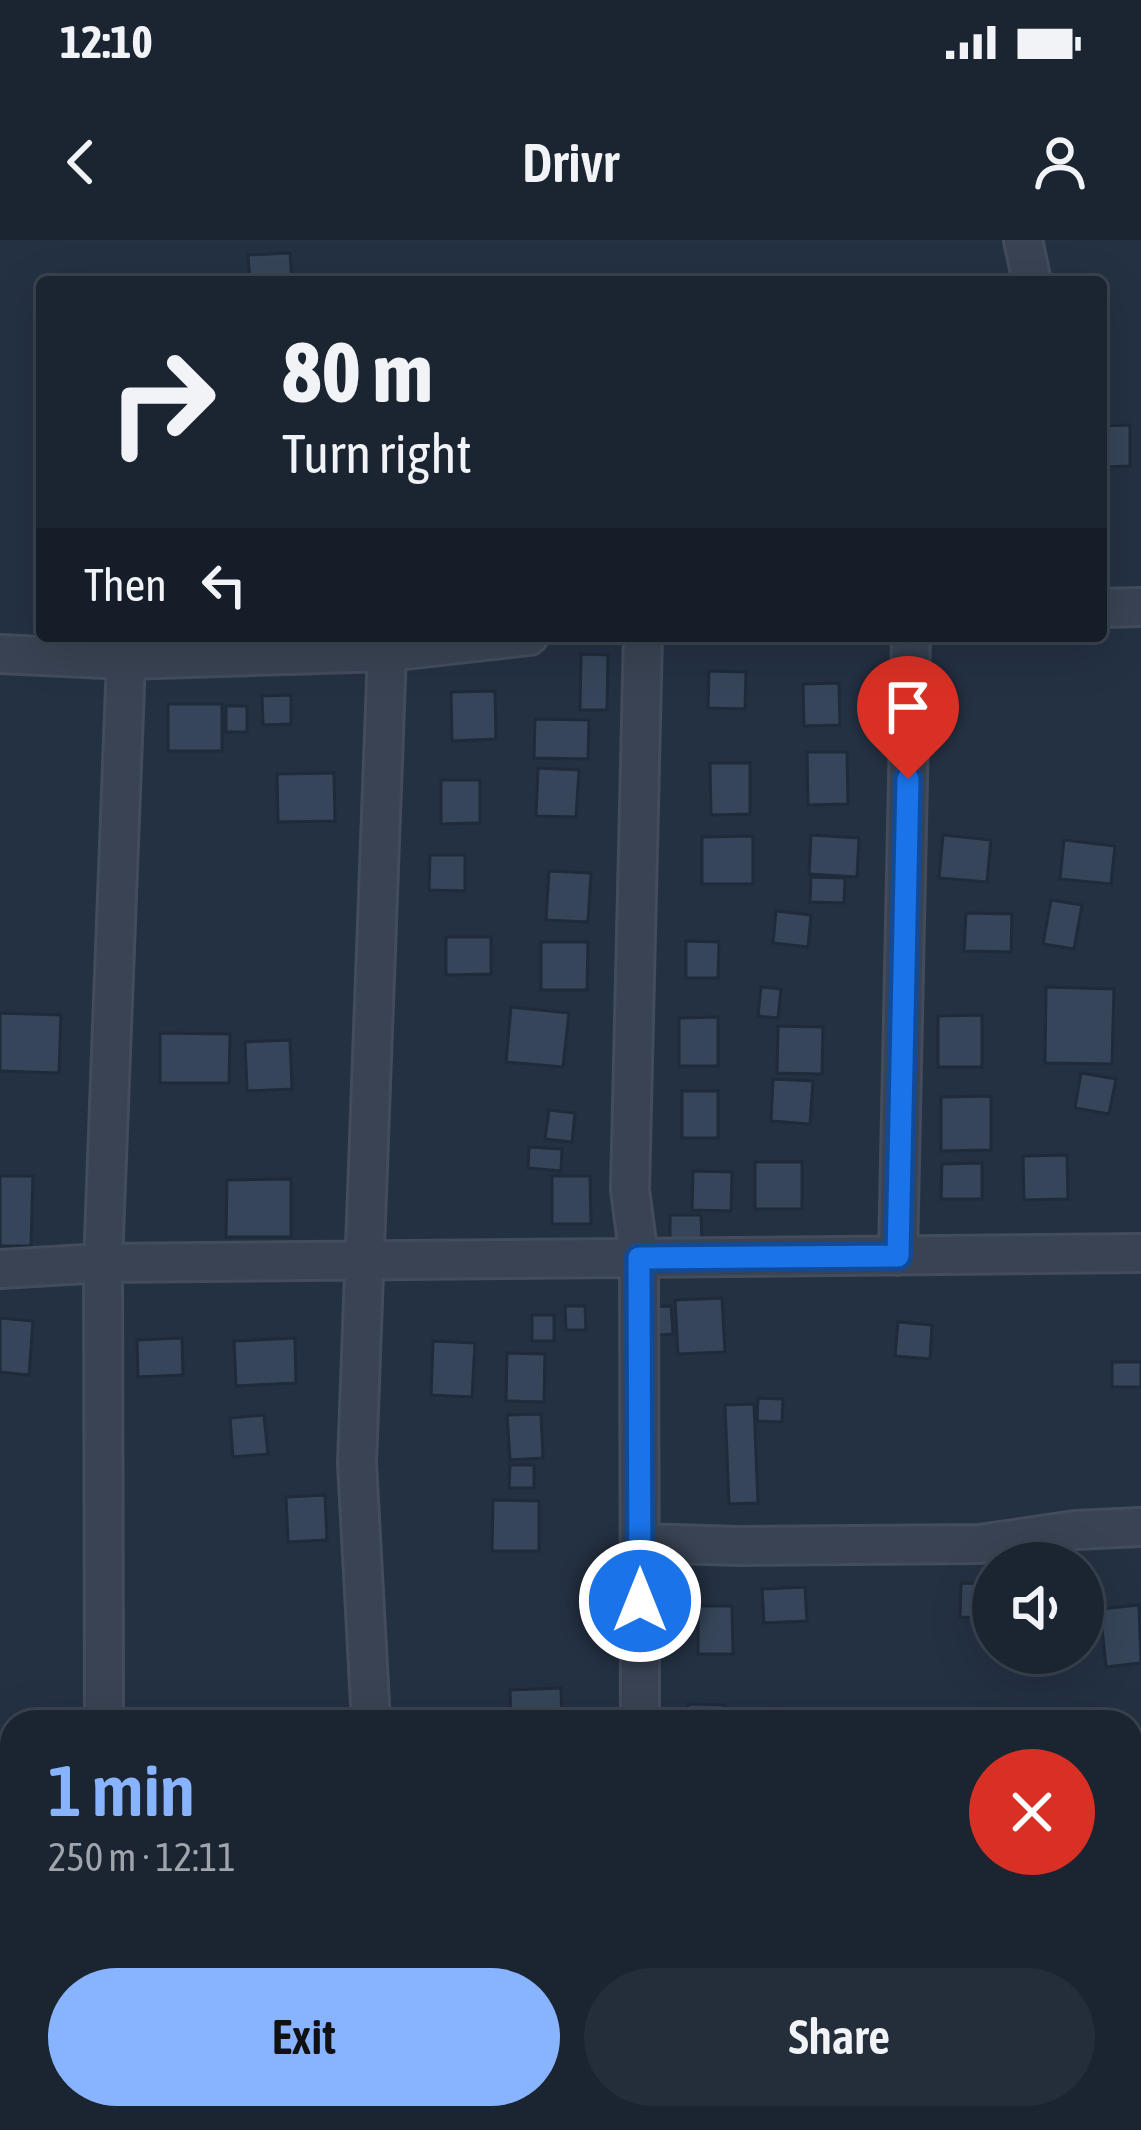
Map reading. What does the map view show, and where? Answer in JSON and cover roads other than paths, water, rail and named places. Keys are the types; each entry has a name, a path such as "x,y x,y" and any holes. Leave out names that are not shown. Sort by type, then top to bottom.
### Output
{"street":[{"path":"1023,240 1031,276"},
{"path":"1107,608 1141,608"},
{"path":"0,654 126,660 387,652 476,642"},
{"path":"640,1710 639,1258 630,1190 644,642"},
{"path":"898,1256 911,642"},
{"path":"370,1710 357,1463 387,652"},
{"path":"104,1710 103,1263 126,660"},
{"path":"0,1269 103,1263 1141,1253"},
{"path":"640,1543 980,1544 1075,1529 1141,1527"}]}
